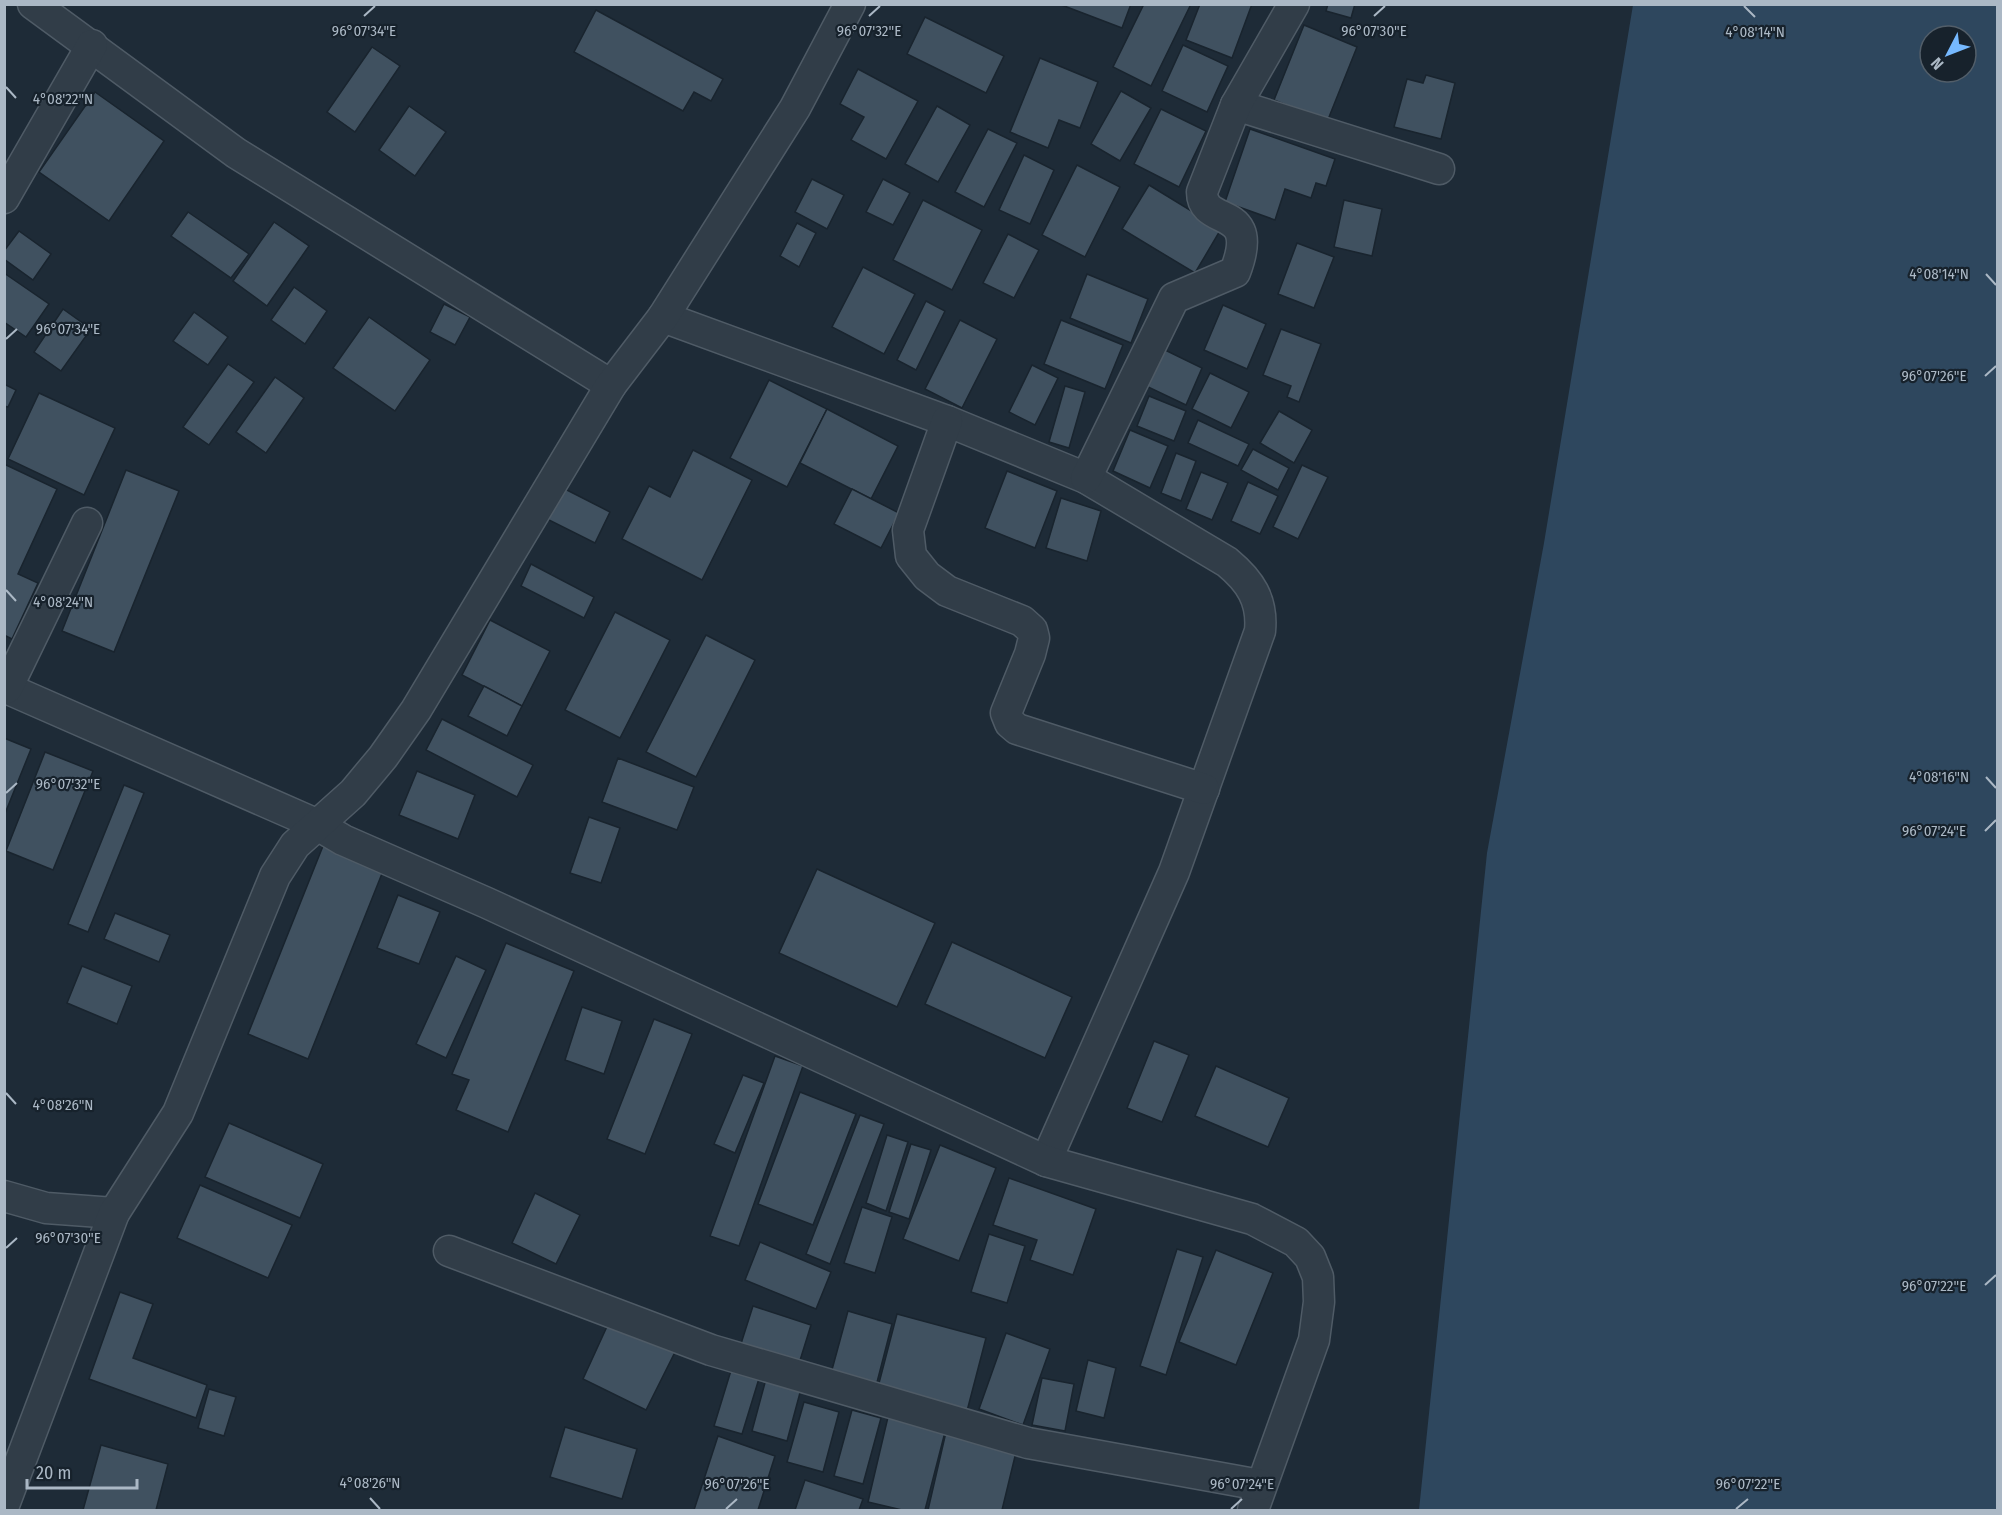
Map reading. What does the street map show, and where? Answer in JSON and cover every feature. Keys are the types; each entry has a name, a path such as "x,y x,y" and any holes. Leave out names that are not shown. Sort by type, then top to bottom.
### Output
{"street":[{"path":"33,4 92,45 236,153 611,385"},
{"path":"4,1505 114,1213 178,1113 275,876 286,857 316,824 353,793 383,757 416,710 611,385 663,317 795,108 850,4"},
{"path":"1086,478 1174,298 1235,272 1244,243 1242,233 1232,222 1208,208 1202,196 1236,105 1294,4"},
{"path":"4,198 92,45"},
{"path":"1236,105 1438,169"},
{"path":"663,317 947,421 1086,478 1227,561 1242,574 1256,593 1260,631 1174,872 1046,1161"},
{"path":"947,421 908,530 909,545 918,568 947,591 1022,621 1032,630 1034,638 1030,654 1006,713 1010,723 1017,729 1078,750 1204,789"},
{"path":"87,523 6,688 316,824 343,840 487,903 1046,1161 1252,1219 1296,1242 1310,1257 1318,1277 1319,1302 1314,1341 1256,1498 1028,1443 711,1350 449,1251"},
{"path":"4,1196 46,1208 114,1213"}],"water":[{"path":"1633,5 1997,5 1997,1510 1419,1510 1487,853 1544,543"}],"building":[{"path":"1059,4 1131,4 1122,28"},
{"path":"1144,4 1191,4 1151,86 1113,67"},
{"path":"1200,4 1252,4 1232,58 1186,40"},
{"path":"1328,4 1355,4 1351,18 1326,11"},
{"path":"596,10 723,79 711,101 694,92 683,111 574,52"},
{"path":"925,17 1004,56 986,93 907,54"},
{"path":"1304,25 1357,47 1327,122 1274,100"},
{"path":"1183,45 1228,66 1207,112 1162,91"},
{"path":"372,47 400,66 355,132 327,112"},
{"path":"1040,58 1098,82 1080,128 1059,120 1048,148 1010,132"},
{"path":"858,69 918,101 886,159 851,140 864,117 840,104"},
{"path":"1426,75 1455,83 1441,139 1394,127 1407,79 1423,83"},
{"path":"1121,91 1151,108 1120,161 1091,144"},
{"path":"95,92 164,141 109,221 39,172"},
{"path":"409,106 446,132 415,176 379,150"},
{"path":"937,106 970,125 938,182 905,164"},
{"path":"1161,109 1206,131 1179,187 1134,164"},
{"path":"988,129 1017,143 984,207 955,192"},
{"path":"1250,129 1335,159 1326,186 1316,183 1311,198 1285,189 1275,220 1225,202"},
{"path":"1024,155 1054,170 1030,224 999,210"},
{"path":"1077,165 1120,187 1085,257 1042,235"},
{"path":"812,179 844,195 827,229 795,212"},
{"path":"883,179 910,193 893,225 866,212"},
{"path":"1149,185 1221,229 1195,273 1122,229"},
{"path":"923,200 982,230 952,290 893,260"},
{"path":"1344,200 1382,209 1372,256 1334,247"},
{"path":"188,212 249,254 231,278 171,236"},
{"path":"274,222 309,246 267,306 233,281"},
{"path":"797,223 816,233 799,267 780,256"},
{"path":"19,231 51,254 33,280 4,259 4,251"},
{"path":"1008,234 1039,250 1014,298 983,283"},
{"path":"1297,243 1334,257 1314,308 1278,294"},
{"path":"863,267 915,294 884,354 832,327"},
{"path":"4,273 49,304 26,337 4,322"},
{"path":"1087,274 1148,299 1131,343 1070,318"},
{"path":"294,287 327,311 305,344 271,320"},
{"path":"926,301 945,311 916,370 897,360"},
{"path":"444,304 470,317 455,345 430,332"},
{"path":"1223,305 1266,324 1247,369 1204,350"},
{"path":"63,309 91,329 61,371 34,352"},
{"path":"194,312 228,337 208,365 173,341"},
{"path":"369,317 430,360 395,411 333,368"},
{"path":"960,320 997,339 962,408 925,389"},
{"path":"1061,320 1123,345 1105,389 1044,364"},
{"path":"1281,329 1321,344 1299,402 1287,397 1291,386 1263,375"},
{"path":"1163,349 1202,368 1186,405 1146,386"},
{"path":"228,364 254,382 209,445 183,427"},
{"path":"1032,365 1058,378 1035,425 1009,412"},
{"path":"1210,373 1249,392 1231,428 1192,409"},
{"path":"275,377 304,398 266,453 236,432"},
{"path":"769,380 827,409 787,487 730,458"},
{"path":"4,384 16,390 8,407 4,406"},
{"path":"1065,386 1085,392 1069,448 1049,442"},
{"path":"39,393 115,428 84,495 8,459"},
{"path":"1149,396 1186,411 1174,441 1137,426"},
{"path":"827,409 898,446 871,499 800,463"},
{"path":"1279,411 1312,430 1294,463 1260,443"},
{"path":"1198,420 1249,444 1238,466 1188,443"},
{"path":"1130,430 1168,446 1150,488 1113,471"},
{"path":"1253,449 1289,468 1278,490 1241,470"},
{"path":"693,450 752,480 702,580 622,539 649,486 670,497"},
{"path":"1176,453 1196,461 1181,501 1161,493"},
{"path":"4,464 57,489 18,574 38,583 12,639 4,635"},
{"path":"1302,465 1328,477 1298,539 1273,527"},
{"path":"126,470 179,491 114,652 62,631"},
{"path":"1007,471 1057,491 1035,548 985,528"},
{"path":"1201,472 1228,483 1212,520 1186,509"},
{"path":"1248,482 1278,496 1260,534 1231,521"},
{"path":"561,487 610,512 595,543 545,518"},
{"path":"852,489 899,513 881,548 834,524"},
{"path":"1061,498 1101,511 1087,561 1046,548"},
{"path":"531,564 594,597 584,618 521,586"},
{"path":"615,612 670,640 620,738 565,710"},
{"path":"490,620 550,651 522,706 462,675"},
{"path":"706,635 755,660 696,777 646,752"},
{"path":"484,686 522,706 507,736 468,716"},
{"path":"442,719 533,765 517,797 426,750"},
{"path":"4,738 31,749 4,816"},
{"path":"45,752 93,771 53,870 6,851"},
{"path":"618,758 694,787 677,830 602,802"},
{"path":"417,771 475,795 458,839 399,815"},
{"path":"124,785 144,793 88,932 68,924"},
{"path":"589,817 620,828 601,883 570,873"},
{"path":"325,841 385,866 308,1059 248,1034"},
{"path":"817,869 935,923 897,1007 779,953"},
{"path":"398,895 440,912 419,964 377,948"},
{"path":"115,913 170,935 159,962 104,939"},
{"path":"952,942 1072,997 1045,1058 925,1004"},
{"path":"506,943 574,971 508,1132 456,1110 469,1080 452,1074"},
{"path":"456,956 486,970 446,1058 416,1044"},
{"path":"82,966 132,986 117,1024 67,1003"},
{"path":"582,1007 622,1021 604,1074 565,1060"},
{"path":"654,1019 692,1034 645,1154 607,1139"},
{"path":"1154,1041 1189,1055 1162,1122 1127,1108"},
{"path":"775,1056 803,1066 739,1246 710,1236"},
{"path":"1216,1066 1289,1098 1268,1147 1195,1116"},
{"path":"743,1075 764,1083 735,1153 714,1144"},
{"path":"800,1092 856,1114 813,1225 758,1204"},
{"path":"860,1115 884,1124 830,1264 806,1254"},
{"path":"229,1123 323,1164 300,1218 205,1177"},
{"path":"887,1135 908,1142 886,1211 866,1203"},
{"path":"911,1144 931,1150 909,1219 889,1212"},
{"path":"940,1145 996,1168 959,1261 903,1239"},
{"path":"1009,1178 1096,1209 1073,1275 1030,1260 1037,1240 993,1225"},
{"path":"200,1185 292,1225 268,1278 177,1238"},
{"path":"535,1193 580,1215 556,1264 512,1243"},
{"path":"862,1207 892,1217 875,1273 844,1263"},
{"path":"989,1234 1025,1246 1007,1303 971,1292"},
{"path":"760,1242 831,1272 816,1309 745,1280"},
{"path":"1177,1249 1203,1257 1166,1375 1140,1366"},
{"path":"1216,1250 1273,1273 1236,1365 1179,1342"},
{"path":"120,1292 153,1304 133,1358 207,1385 196,1418 89,1379"},
{"path":"753,1306 811,1325 797,1370 739,1350"},
{"path":"848,1311 892,1324 875,1390 830,1377"},
{"path":"897,1314 986,1338 967,1411 878,1387"},
{"path":"610,1320 675,1352 646,1410 583,1379"},
{"path":"1006,1333 1050,1349 1023,1425 979,1409"},
{"path":"1088,1360 1116,1368 1104,1418 1076,1411"},
{"path":"733,1364 761,1372 742,1434 714,1426"},
{"path":"1042,1378 1074,1384 1065,1431 1032,1425"},
{"path":"766,1379 801,1389 787,1441 752,1431"},
{"path":"209,1389 236,1397 224,1436 198,1428"},
{"path":"804,1402 839,1412 823,1472 787,1462"},
{"path":"852,1410 881,1418 863,1484 834,1476"},
{"path":"888,1417 945,1432 925,1510 902,1510 868,1502"},
{"path":"565,1427 637,1449 622,1499 550,1477"},
{"path":"946,1432 1017,1448 1002,1510 928,1510"},
{"path":"718,1436 775,1456 758,1510 694,1510"},
{"path":"101,1445 168,1464 156,1510 83,1510"},
{"path":"805,1480 863,1499 859,1510 795,1510"}]}
